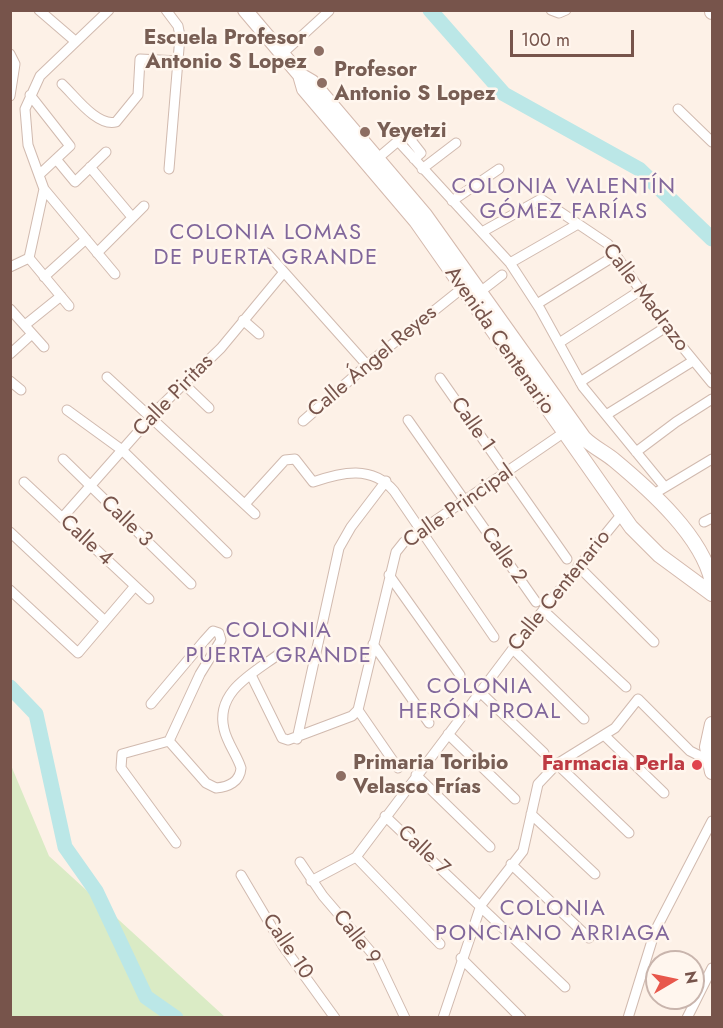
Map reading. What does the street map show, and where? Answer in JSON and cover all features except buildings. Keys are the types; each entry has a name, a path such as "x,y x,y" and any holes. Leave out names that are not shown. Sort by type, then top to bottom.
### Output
{"main road":[{"name":"Avenida Centenario","path":"253,13 282,54 300,75 312,82 425,215 568,429 581,457 621,515 644,542 712,594"},
{"name":"Avenida Centenario","path":"300,75 304,89 472,287"},
{"name":"Avenida Centenario","path":"568,429 593,448 612,458 652,495 696,542 712,574"},
{"path":"581,457 593,448"},
{"path":"710,766 707,747 712,724"}],"street":[{"path":"39,10 75,41"},
{"path":"109,10 40,76 30,95 24,125 28,145 44,189 115,274"},
{"path":"166,10 178,26 180,61 170,169"},
{"path":"551,10 559,13 566,10"},
{"path":"282,54 330,11"},
{"path":"10,54 15,64 11,94"},
{"path":"62,84 99,120 111,124 116,122 138,95 140,59 180,61"},
{"path":"30,95 70,146 40,174"},
{"path":"678,109 712,142"},
{"path":"414,159 421,153 410,139 417,133"},
{"path":"378,158 398,141 510,262 537,304 580,382 664,486"},
{"path":"422,169 456,143"},
{"path":"56,159 75,182 106,152"},
{"path":"90,167 132,216"},
{"path":"452,201 499,169"},
{"path":"29,258 44,189"},
{"name":"Calle Madrazo","path":"482,232 541,199 608,244 666,327 712,383"},
{"path":"97,253 144,206"},
{"path":"510,262 578,224"},
{"path":"44,277 86,238"},
{"path":"267,253 367,365"},
{"path":"537,304 616,255"},
{"path":"10,267 29,258"},
{"path":"29,258 69,306"},
{"name":"Calle Piritas","path":"62,518 151,417 221,348 284,272"},
{"name":"Calle Ángel Reyes","path":"303,421 367,365 472,287 502,275"},
{"path":"559,343 641,290"},
{"path":"25,325 61,296"},
{"path":"10,309 44,347"},
{"path":"243,320 259,334"},
{"path":"580,382 666,327"},
{"path":"10,354 32,334"},
{"path":"606,415 693,361"},
{"path":"107,377 255,514"},
{"name":"Calle 1","path":"440,378 567,559"},
{"path":"10,381 21,390"},
{"path":"184,384 209,408"},
{"path":"636,452 712,399"},
{"path":"67,410 122,450 227,553"},
{"name":"Calle 2","path":"408,420 536,602"},
{"name":"Calle Principal","path":"358,710 396,552 420,532 568,429"},
{"path":"245,504 285,460 290,458 296,459 312,482 340,473 373,474 386,481 494,637"},
{"name":"Calle 3","path":"63,459 89,487 191,584"},
{"path":"652,495 712,459"},
{"path":"297,739 339,548 351,527 386,481"},
{"name":"Calle 4","path":"24,482 149,599"},
{"name":"Calle Centenario","path":"312,881 356,857 543,610 621,515"},
{"path":"10,532 105,621"},
{"path":"578,566 654,642"},
{"path":"389,575 460,675"},
{"path":"10,590 78,653 135,586"},
{"path":"543,610 626,687"},
{"path":"151,704 213,631 219,633 221,640 200,674 170,741"},
{"path":"373,644 429,723"},
{"path":"513,649 584,719"},
{"path":"170,741 206,783 216,788 235,782 240,775 241,768 224,728 222,714 230,693 279,654"},
{"path":"251,675 282,738 297,739 352,716 358,710 398,768"},
{"path":"480,692 544,753"},
{"path":"445,1016 454,991 461,958 481,905 523,851 538,784 557,764 605,736 638,699 690,751 710,766"},
{"path":"448,734 515,799"},
{"path":"605,736 664,793"},
{"path":"170,741 122,754 121,768 176,843"},
{"path":"557,764 629,833"},
{"path":"416,776 490,846"},
{"path":"531,813 595,874"},
{"name":"Calle 7","path":"385,816 566,987"},
{"path":"628,1017 655,931 712,821"},
{"path":"356,857 441,944"},
{"name":"Calle 9","path":"300,862 312,881 377,959 405,1017"},
{"path":"511,864 589,938"},
{"name":"Calle 10","path":"241,874 283,946 334,1017"},
{"path":"461,958 521,1017"},
{"path":"687,1017 712,968"}],"green space":[{"path":"10,763 49,856 225,1017 11,1017"}],"waterway":[{"path":"430,10 504,94 639,169 712,239"},
{"path":"10,687 36,714 65,847 96,891 146,997 176,1018"}],"place":[{"name":"Escuela Profesor Antonio S Lopez","path":"319,51"},
{"name":"Profesor Antonio S Lopez","path":"322,83"},
{"name":"Yeyetzi","path":"365,132"},
{"name":"Farmacia Perla","path":"697,765"},
{"name":"Primaria Toribio Velasco Frías","path":"341,776"}],"district":[{"name":"COLONIA VALENTÍN GÓMEZ FARÍAS","path":"564,200"},
{"name":"COLONIA LOMAS DE PUERTA GRANDE","path":"266,246"},
{"name":"COLONIA PUERTA GRANDE","path":"279,644"},
{"name":"COLONIA HERÓN PROAL","path":"480,700"},
{"name":"COLONIA PONCIANO ARRIAGA","path":"553,922"}]}
